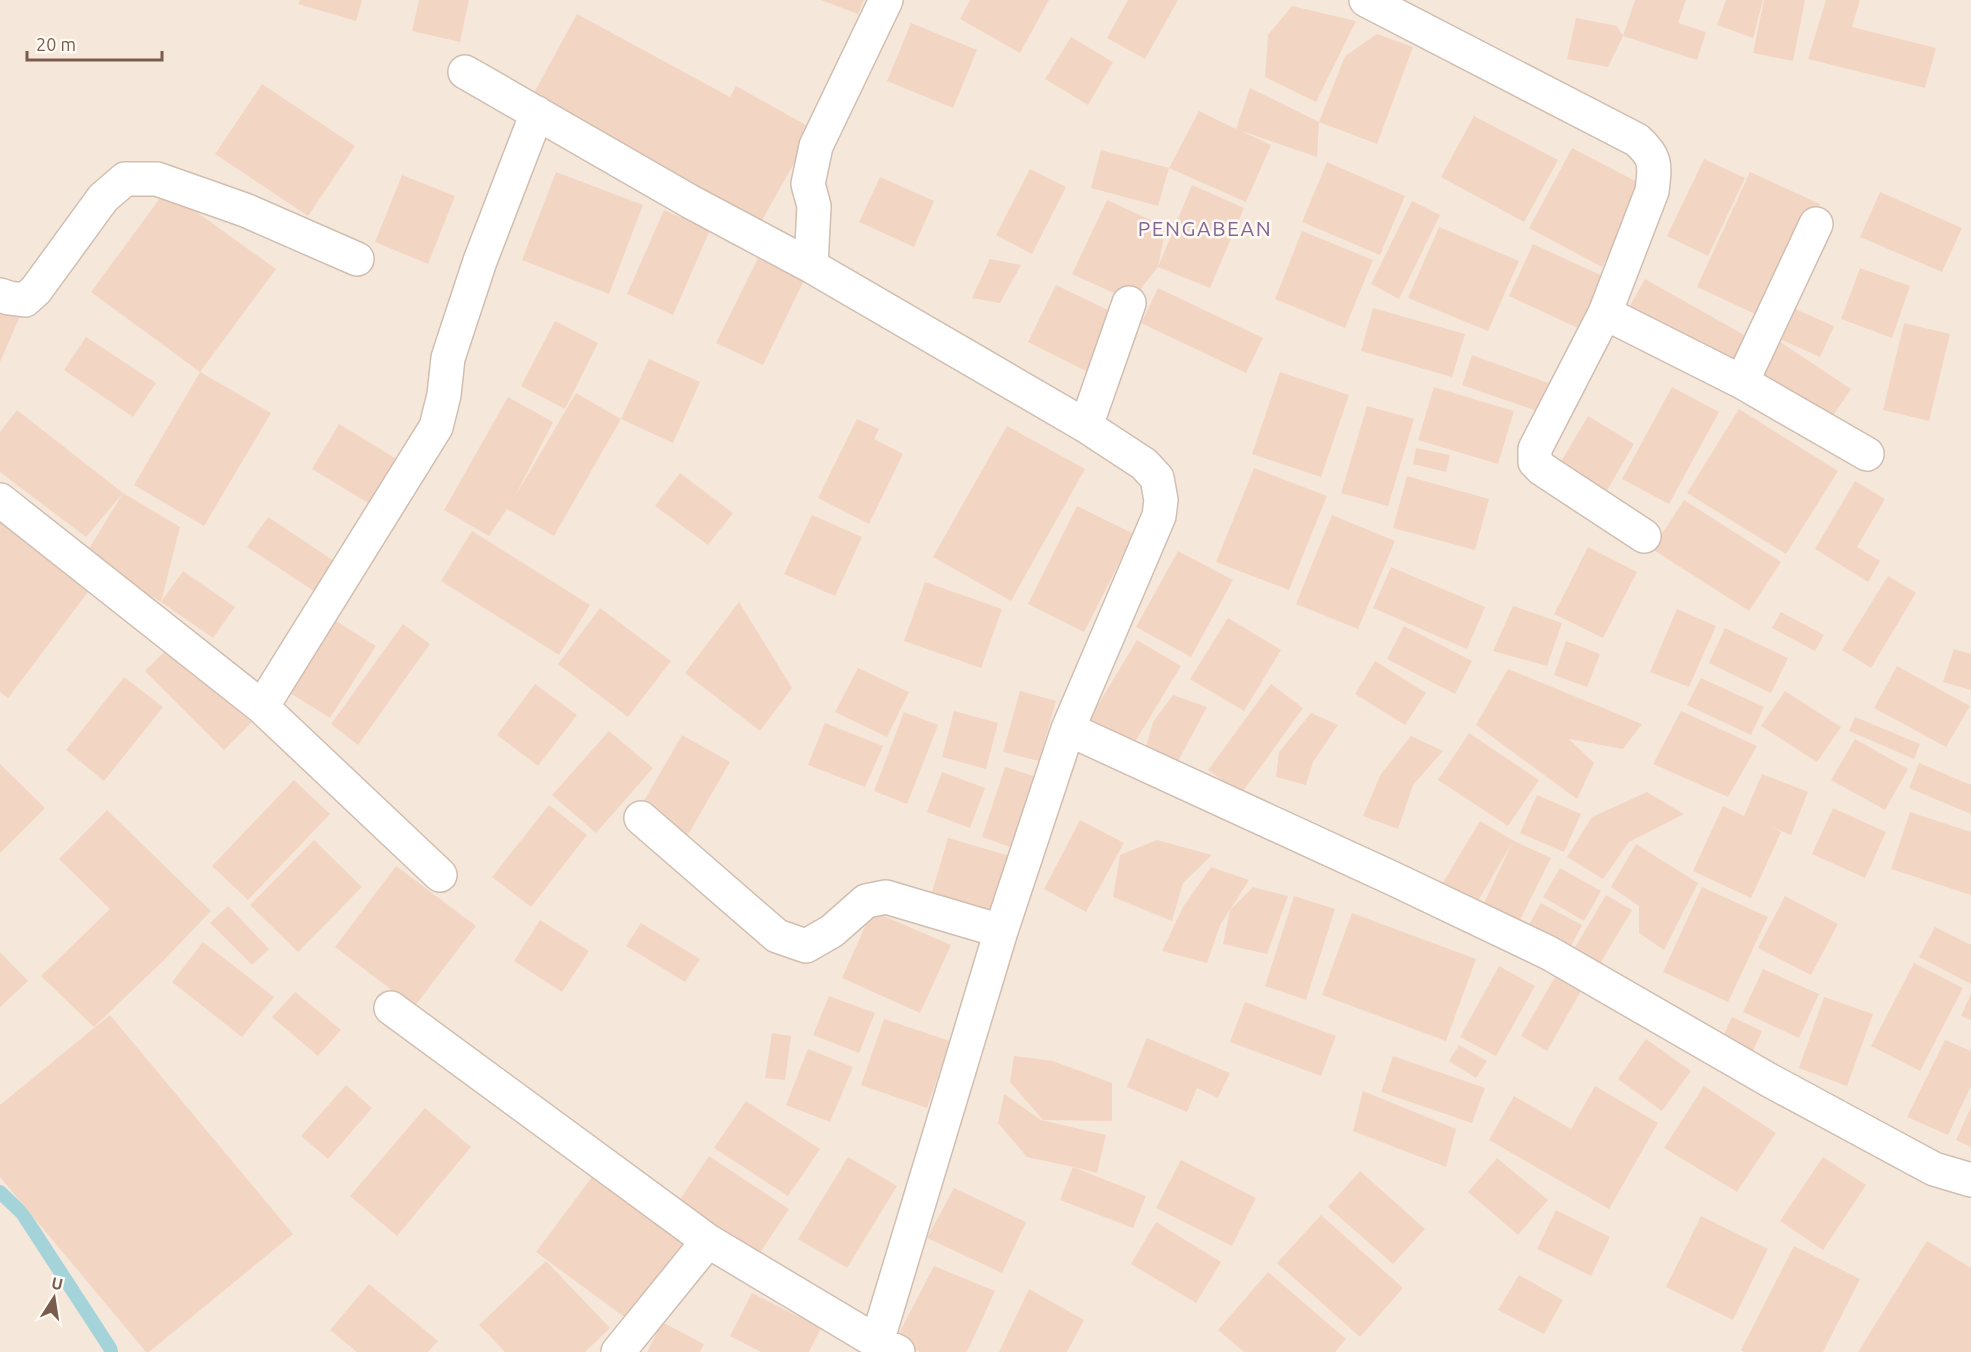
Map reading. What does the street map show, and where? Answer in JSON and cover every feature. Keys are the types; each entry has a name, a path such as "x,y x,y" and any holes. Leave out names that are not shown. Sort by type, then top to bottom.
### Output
{"street":[{"path":"812,267 814,206 808,184 816,147 886,0"},
{"path":"1366,0 1637,140 1651,153 1654,171 1652,191 1605,313 1535,449 1535,462 1542,469 1644,536"},
{"path":"391,1008 708,1241 887,1347 1001,931 1068,729 1159,516 1161,500 1157,478 1144,464 1086,426 812,267 691,202 465,72"},
{"path":"262,707 436,427 444,395 448,358 480,261 537,113"},
{"path":"0,295 25,300 36,290 103,198 125,179 156,179 245,210 357,259"},
{"path":"1742,382 1816,224"},
{"path":"1086,426 1129,303"},
{"path":"1605,313 1742,382 1867,454"},
{"path":"0,500 262,707 440,875"},
{"path":"1068,729 1549,953 1769,1080 1924,1164 1971,1180"},
{"path":"641,818 777,936 806,946 832,931 867,901 886,897 1001,931"},
{"path":"618,1352 708,1241"}],"shaded area":[{"path":"0,0 1971,0 1971,1352 0,1352"}],"building":[{"path":"300,0 362,0 356,21 298,4"},
{"path":"419,0 469,0 460,42 412,31"},
{"path":"821,0 864,0 858,14"},
{"path":"970,0 1049,0 1020,53 960,19"},
{"path":"1128,0 1178,0 1145,59 1107,38"},
{"path":"1635,0 1686,0 1678,23 1706,32 1697,60 1623,36"},
{"path":"1726,0 1763,0 1753,38 1717,25"},
{"path":"1764,0 1805,0 1793,61 1753,53"},
{"path":"1826,0 1860,0 1852,27 1936,48 1925,88 1808,59"},
{"path":"1292,6 1356,21 1316,102 1265,77 1268,35"},
{"path":"577,14 730,97 736,86 813,129 759,226 530,100"},
{"path":"1576,18 1617,26 1623,36 1608,67 1567,59"},
{"path":"911,23 977,50 953,108 887,81"},
{"path":"1377,34 1413,47 1377,144 1319,122 1345,56"},
{"path":"1071,37 1113,62 1088,105 1045,79"},
{"path":"262,84 355,146 308,216 215,154"},
{"path":"1250,88 1319,122 1317,157 1239,130 1271,145 1246,202 1169,168 1199,111 1236,129"},
{"path":"1474,116 1558,160 1524,222 1441,177"},
{"path":"1572,148 1645,186 1602,267 1529,228"},
{"path":"1101,150 1169,168 1158,206 1091,188"},
{"path":"1704,159 1745,178 1708,256 1667,236"},
{"path":"1327,162 1405,196 1380,255 1302,222"},
{"path":"1030,169 1066,187 1032,254 996,235"},
{"path":"556,172 643,205 609,294 522,260"},
{"path":"1750,172 1820,204 1766,319 1697,287"},
{"path":"402,175 455,196 428,264 375,242"},
{"path":"880,177 934,201 914,247 859,222"},
{"path":"1192,185 1244,208 1210,288 1158,267"},
{"path":"166,190 276,269 200,372 91,292"},
{"path":"1880,192 1962,228 1942,272 1860,237"},
{"path":"1107,200 1166,227 1158,267 1131,301 1072,274"},
{"path":"1412,201 1440,215 1399,299 1371,284"},
{"path":"664,210 710,230 673,315 627,294"},
{"path":"1439,227 1519,261 1488,331 1408,298"},
{"path":"1302,231 1373,260 1345,328 1275,299"},
{"path":"1533,244 1605,277 1580,329 1509,296"},
{"path":"763,248 809,270 763,365 716,343"},
{"path":"990,259 1021,265 1000,303 972,298"},
{"path":"1860,268 1910,286 1892,338 1841,319"},
{"path":"1645,279 1746,336 1730,365 1628,309"},
{"path":"1056,285 1116,314 1088,372 1028,342"},
{"path":"1158,288 1263,338 1246,373 1141,323"},
{"path":"0,305 21,314 0,362"},
{"path":"1786,305 1834,326 1820,357 1773,336"},
{"path":"1373,308 1465,334 1452,377 1361,351"},
{"path":"555,321 598,343 565,409 521,386"},
{"path":"1904,323 1950,334 1929,421 1883,410"},
{"path":"86,337 156,383 133,417 64,370"},
{"path":"1779,341 1851,389 1826,426 1754,379"},
{"path":"1472,355 1551,384 1540,412 1462,385"},
{"path":"649,359 700,382 673,443 621,419"},
{"path":"200,372 271,413 204,526 134,485"},
{"path":"1280,372 1349,395 1321,477 1252,454"},
{"path":"1434,387 1514,411 1498,464 1418,440"},
{"path":"1672,387 1719,412 1669,504 1622,479"},
{"path":"576,393 621,419 554,536 507,509 489,536 444,510 508,397 553,422 514,498"},
{"path":"1367,406 1414,419 1388,506 1341,493"},
{"path":"1739,409 1838,471 1786,554 1687,493"},
{"path":"17,410 123,493 86,537 0,472 0,432"},
{"path":"1588,416 1634,444 1606,492 1559,465"},
{"path":"857,419 879,429 874,439 903,454 869,524 818,498"},
{"path":"339,424 400,461 373,506 312,469"},
{"path":"1007,426 1085,469 1011,601 933,557"},
{"path":"1416,448 1450,455 1446,472 1413,464"},
{"path":"1254,468 1327,496 1289,590 1216,562"},
{"path":"680,473 733,513 708,545 655,506"},
{"path":"1407,476 1489,499 1475,550 1393,528"},
{"path":"1855,481 1885,499 1857,547 1880,561 1868,582 1815,549"},
{"path":"123,493 180,527 161,602 84,557"},
{"path":"1684,500 1781,562 1749,611 1652,549"},
{"path":"1077,506 1134,534 1084,632 1028,604"},
{"path":"812,515 862,537 835,596 784,574"},
{"path":"1332,515 1395,541 1358,629 1296,604"},
{"path":"0,516 91,588 8,698 0,692"},
{"path":"268,517 340,565 320,595 247,547"},
{"path":"472,531 590,605 559,655 441,581"},
{"path":"1588,547 1637,572 1603,638 1554,614"},
{"path":"1178,551 1233,580 1191,657 1136,627"},
{"path":"1391,567 1485,607 1467,649 1373,608"},
{"path":"183,571 235,607 213,638 161,602"},
{"path":"1888,576 1916,593 1871,668 1842,650"},
{"path":"925,582 1002,609 981,668 904,641"},
{"path":"739,602 792,688 760,731 685,673"},
{"path":"1513,606 1562,623 1547,666 1493,651"},
{"path":"600,608 671,661 628,717 558,664"},
{"path":"1677,609 1716,626 1689,687 1650,672"},
{"path":"1781,612 1824,635 1815,651 1772,628"},
{"path":"328,616 376,646 330,718 282,688"},
{"path":"1228,618 1281,650 1244,711 1190,679"},
{"path":"403,624 430,644 358,745 331,724"},
{"path":"1404,626 1472,661 1455,694 1387,659"},
{"path":"1725,628 1788,658 1771,693 1709,663"},
{"path":"1137,640 1181,666 1133,745 1089,720"},
{"path":"175,641 254,720 224,750 145,671"},
{"path":"1566,641 1600,654 1587,687 1554,675"},
{"path":"1954,649 1971,654 1971,690 1943,682"},
{"path":"1375,661 1426,693 1405,725 1355,694"},
{"path":"1897,666 1970,706 1946,747 1874,708"},
{"path":"858,668 909,692 887,737 835,712"},
{"path":"1508,669 1642,724 1623,749 1569,739 1594,763 1577,799 1476,725"},
{"path":"124,677 163,707 104,781 66,750"},
{"path":"1701,678 1764,707 1751,735 1687,705"},
{"path":"535,684 577,715 538,766 497,735"},
{"path":"1271,684 1303,708 1241,794 1208,770"},
{"path":"1020,691 1056,701 1039,761 1003,752"},
{"path":"1785,691 1841,727 1817,762 1761,726"},
{"path":"1173,695 1207,707 1176,765 1144,753 1153,722"},
{"path":"954,711 998,723 986,769 942,757"},
{"path":"1681,711 1757,746 1728,797 1653,764"},
{"path":"904,712 938,725 907,804 874,791"},
{"path":"1311,713 1338,725 1313,762 1306,785 1276,777 1279,752"},
{"path":"1855,717 1920,744 1914,759 1849,731"},
{"path":"825,723 883,746 865,787 808,765"},
{"path":"609,731 653,768 596,833 552,795"},
{"path":"1469,733 1539,780 1508,826 1438,780"},
{"path":"682,735 730,762 685,840 637,813"},
{"path":"1411,736 1443,751 1413,785 1398,829 1363,816 1381,774"},
{"path":"1855,739 1908,769 1885,810 1831,780"},
{"path":"1919,763 1971,785 1971,814 1909,788"},
{"path":"0,764 45,808 0,853"},
{"path":"1005,767 1037,777 1013,848 982,837"},
{"path":"942,772 985,788 970,828 927,812"},
{"path":"1762,774 1808,792 1791,835 1772,827 1781,832 1751,898 1693,871 1723,806 1744,816"},
{"path":"294,780 330,814 248,900 212,866"},
{"path":"1647,792 1684,814 1629,842 1603,879 1567,857 1592,817"},
{"path":"1537,795 1581,814 1564,852 1520,833"},
{"path":"549,805 587,835 531,907 492,877"},
{"path":"1833,808 1886,832 1865,878 1812,854"},
{"path":"107,810 211,911 94,1027 41,976 110,909 59,859"},
{"path":"1910,812 1971,832 1971,895 1891,869"},
{"path":"1080,820 1124,843 1086,912 1044,889"},
{"path":"1480,821 1514,841 1551,858 1519,922 1483,905 1512,843 1475,906 1441,886"},
{"path":"948,838 1013,857 994,918 930,899"},
{"path":"314,840 362,887 298,952 250,905"},
{"path":"1157,840 1212,855 1183,883 1172,921 1113,897 1120,855"},
{"path":"1636,844 1698,883 1664,950 1639,933 1639,906 1611,887"},
{"path":"396,866 476,926 414,1007 335,947"},
{"path":"1211,867 1249,880 1220,925 1207,963 1162,951 1183,907"},
{"path":"1560,868 1601,891 1584,921 1543,897"},
{"path":"1253,887 1288,896 1267,954 1223,944 1230,910"},
{"path":"1702,887 1768,917 1728,1002 1663,972"},
{"path":"1606,895 1632,910 1595,972 1570,956"},
{"path":"1294,896 1335,909 1306,1000 1265,986"},
{"path":"1785,896 1838,924 1811,975 1758,948"},
{"path":"1541,903 1582,925 1569,950 1527,928"},
{"path":"228,906 269,949 252,965 210,923"},
{"path":"872,911 951,945 920,1013 842,978"},
{"path":"1352,913 1476,959 1446,1041 1322,995"},
{"path":"540,920 589,951 562,992 514,961"},
{"path":"641,923 700,959 685,982 626,946"},
{"path":"1935,927 1971,945 1971,984 1919,957"},
{"path":"203,942 274,997 242,1037 172,982"},
{"path":"0,952 28,981 0,1007"},
{"path":"1914,963 1963,988 1920,1071 1871,1046"},
{"path":"1499,966 1535,986 1496,1056 1460,1037"},
{"path":"1763,969 1819,994 1799,1038 1743,1012"},
{"path":"1555,977 1581,991 1547,1051 1521,1036"},
{"path":"295,992 341,1030 318,1056 272,1017"},
{"path":"1971,994 1971,1020 1961,1016"},
{"path":"829,996 875,1013 859,1053 813,1035"},
{"path":"1824,997 1873,1014 1847,1086 1799,1068"},
{"path":"1245,1002 1336,1036 1321,1076 1230,1042"},
{"path":"110,1015 293,1234 149,1352 146,1352 0,1177 0,1105"},
{"path":"1732,1017 1762,1031 1749,1059 1719,1045"},
{"path":"884,1019 950,1041 927,1108 861,1085"},
{"path":"772,1033 791,1036 785,1080 765,1078"},
{"path":"1147,1038 1230,1073 1218,1098 1197,1088 1187,1112 1127,1087"},
{"path":"1646,1039 1691,1071 1662,1111 1618,1079"},
{"path":"1945,1040 1971,1051 1971,1086 1948,1135 1907,1117"},
{"path":"1459,1045 1487,1061 1476,1078 1449,1061"},
{"path":"808,1049 853,1067 830,1122 786,1105"},
{"path":"1014,1056 1053,1061 1112,1083 1112,1121 1043,1120 1010,1082"},
{"path":"1393,1056 1485,1088 1472,1123 1381,1092"},
{"path":"346,1085 372,1108 328,1159 301,1136"},
{"path":"1595,1086 1658,1123 1609,1209 1489,1140 1514,1096 1571,1129"},
{"path":"1704,1086 1776,1133 1737,1192 1664,1148"},
{"path":"1363,1091 1456,1129 1446,1167 1353,1131"},
{"path":"1004,1094 1041,1120 1106,1135 1097,1173 1027,1157 998,1123"},
{"path":"746,1101 820,1149 788,1196 714,1148"},
{"path":"1971,1107 1971,1147 1956,1140"},
{"path":"425,1108 471,1147 397,1236 350,1196"},
{"path":"709,1156 789,1209 755,1260 675,1207"},
{"path":"848,1157 897,1186 847,1268 798,1239"},
{"path":"1823,1157 1866,1185 1823,1250 1780,1221"},
{"path":"1497,1158 1548,1200 1518,1235 1468,1192"},
{"path":"1181,1160 1256,1198 1232,1246 1156,1208"},
{"path":"1073,1167 1146,1196 1133,1228 1060,1200"},
{"path":"1360,1171 1425,1229 1393,1264 1328,1207"},
{"path":"592,1177 687,1246 631,1322 536,1252"},
{"path":"954,1188 1026,1222 1002,1273 927,1238"},
{"path":"1556,1210 1610,1237 1591,1276 1537,1249"},
{"path":"1321,1215 1403,1288 1360,1337 1277,1263"},
{"path":"1701,1216 1768,1249 1733,1320 1666,1287"},
{"path":"1156,1222 1221,1262 1196,1303 1131,1264"},
{"path":"1927,1241 1971,1268 1971,1352 1858,1352"},
{"path":"1794,1246 1860,1279 1823,1352 1744,1352 1741,1350"},
{"path":"546,1261 610,1328 585,1352 505,1352 479,1325"},
{"path":"934,1266 995,1291 967,1352 920,1352 895,1341"},
{"path":"1268,1272 1346,1339 1335,1352 1244,1352 1218,1330"},
{"path":"1519,1275 1563,1300 1544,1334 1498,1310"},
{"path":"369,1284 438,1341 428,1352 357,1352 330,1330"},
{"path":"1029,1289 1084,1320 1067,1352 999,1352"},
{"path":"752,1293 821,1328 809,1352 761,1352 730,1336"},
{"path":"662,1322 704,1344 700,1352 647,1352"}],"waterway":[{"path":"0,1192 22,1213 111,1352"}],"district":[{"name":"PENGABEAN","path":"1205,228"}]}
